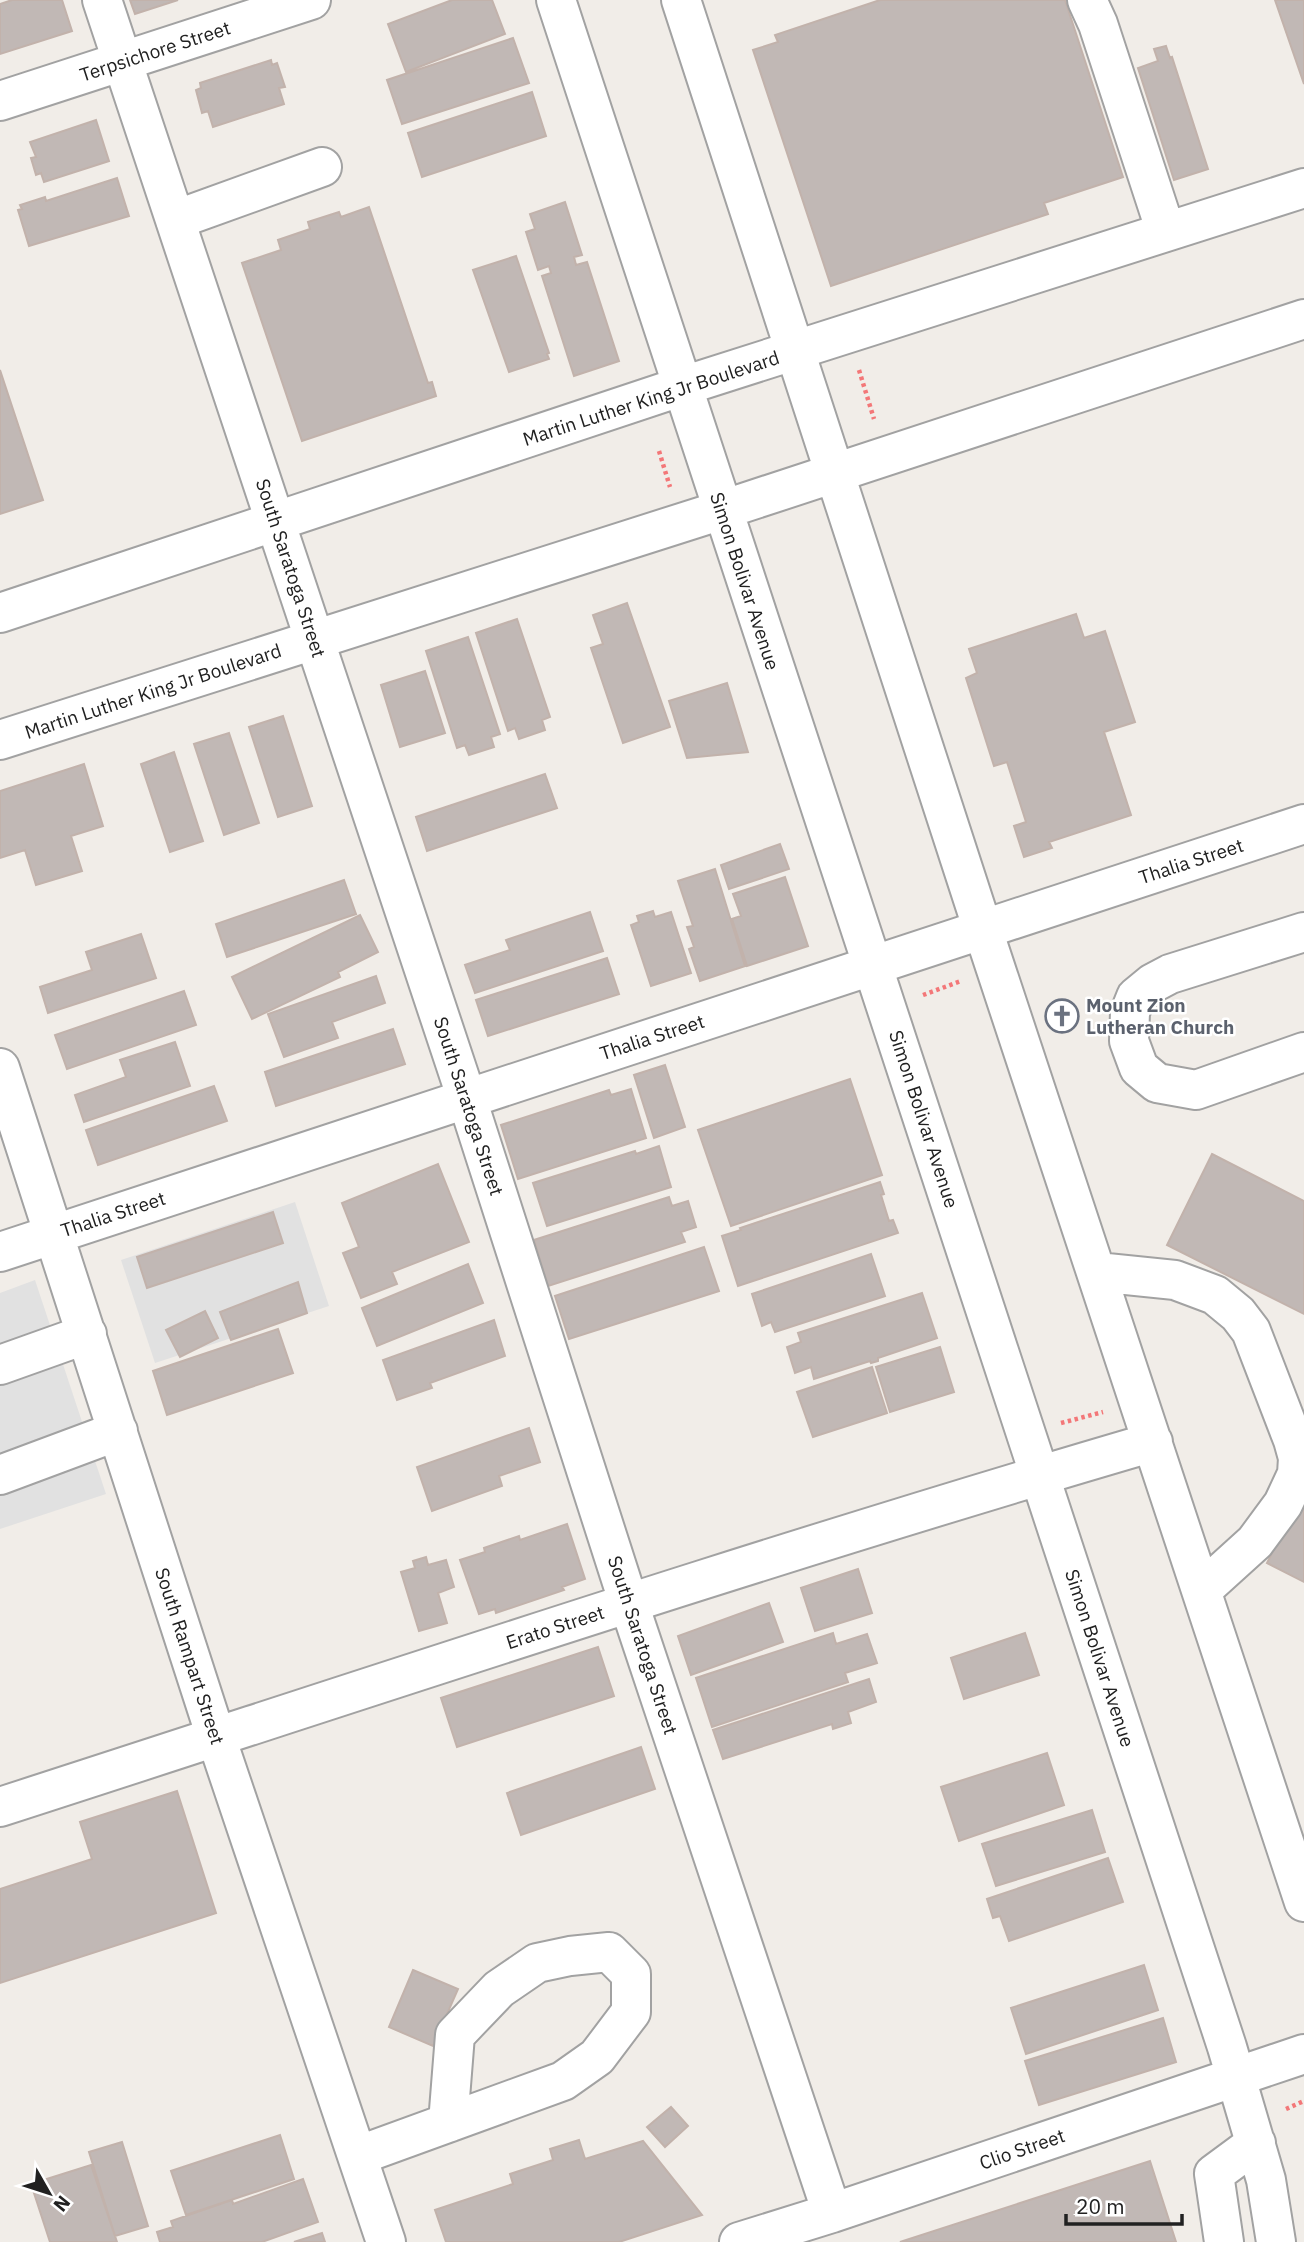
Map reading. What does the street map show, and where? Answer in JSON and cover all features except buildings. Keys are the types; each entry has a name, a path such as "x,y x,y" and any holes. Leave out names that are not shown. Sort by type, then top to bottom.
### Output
{"street":[{"name":"South Saratoga Street","path":"102,0 467,1099 629,1604 832,2213"},
{"name":"Terpsichore Street","path":"0,101 310,0"},
{"name":"Simon Bolivar Avenue","path":"556,0 1237,2077 1266,2180 1276,2242"},
{"path":"1087,0 1098,24 1166,232"},
{"path":"685,1 834,474 1304,1902"},
{"path":"175,220 322,167"},
{"name":"Martin Luther King Jr Boulevard","path":"0,613 683,386 1304,188"},
{"name":"Martin Luther King Jr Boulevard","path":"0,740 834,474 1304,319"},
{"name":"Thalia Street","path":"0,1252 1304,824"},
{"path":"1304,932 1170,974 1153,983 1136,997 1130,1012 1129,1041 1139,1068 1157,1083 1196,1090 1304,1052"},
{"name":"South Rampart Street","path":"0,1068 216,1737 386,2242"},
{"path":"1097,1272 1175,1280 1215,1295 1238,1314 1251,1331 1293,1440 1298,1458 1297,1474 1283,1504 1255,1542 1202,1590"},
{"path":"0,1365 87,1334"},
{"path":"0,1475 118,1431"},
{"name":"Erato Street","path":"0,1807 629,1604 1153,1442"},
{"path":"357,2156 448,2123 563,2081 597,2057 631,2012 631,1974 609,1952 570,1956 537,1963 499,1989 455,2035 448,2123"},
{"name":"Clio Street","path":"739,2242 1304,2054"},
{"path":"1224,2242 1214,2175 1256,2143"}],"path":[{"path":"855,359 876,425"},
{"path":"656,441 670,489"},
{"path":"911,999 970,978"},
{"path":"1052,1426 1112,1409"},
{"path":"1284,2110 1304,2101"}],"shaded area":[{"path":"295,1202 329,1306 155,1363 121,1260"},
{"path":"35,1280 106,1494 0,1529 0,1293"}],"place":[{"name":"Mount Zion Lutheran Church","path":"1062,1016"}]}
